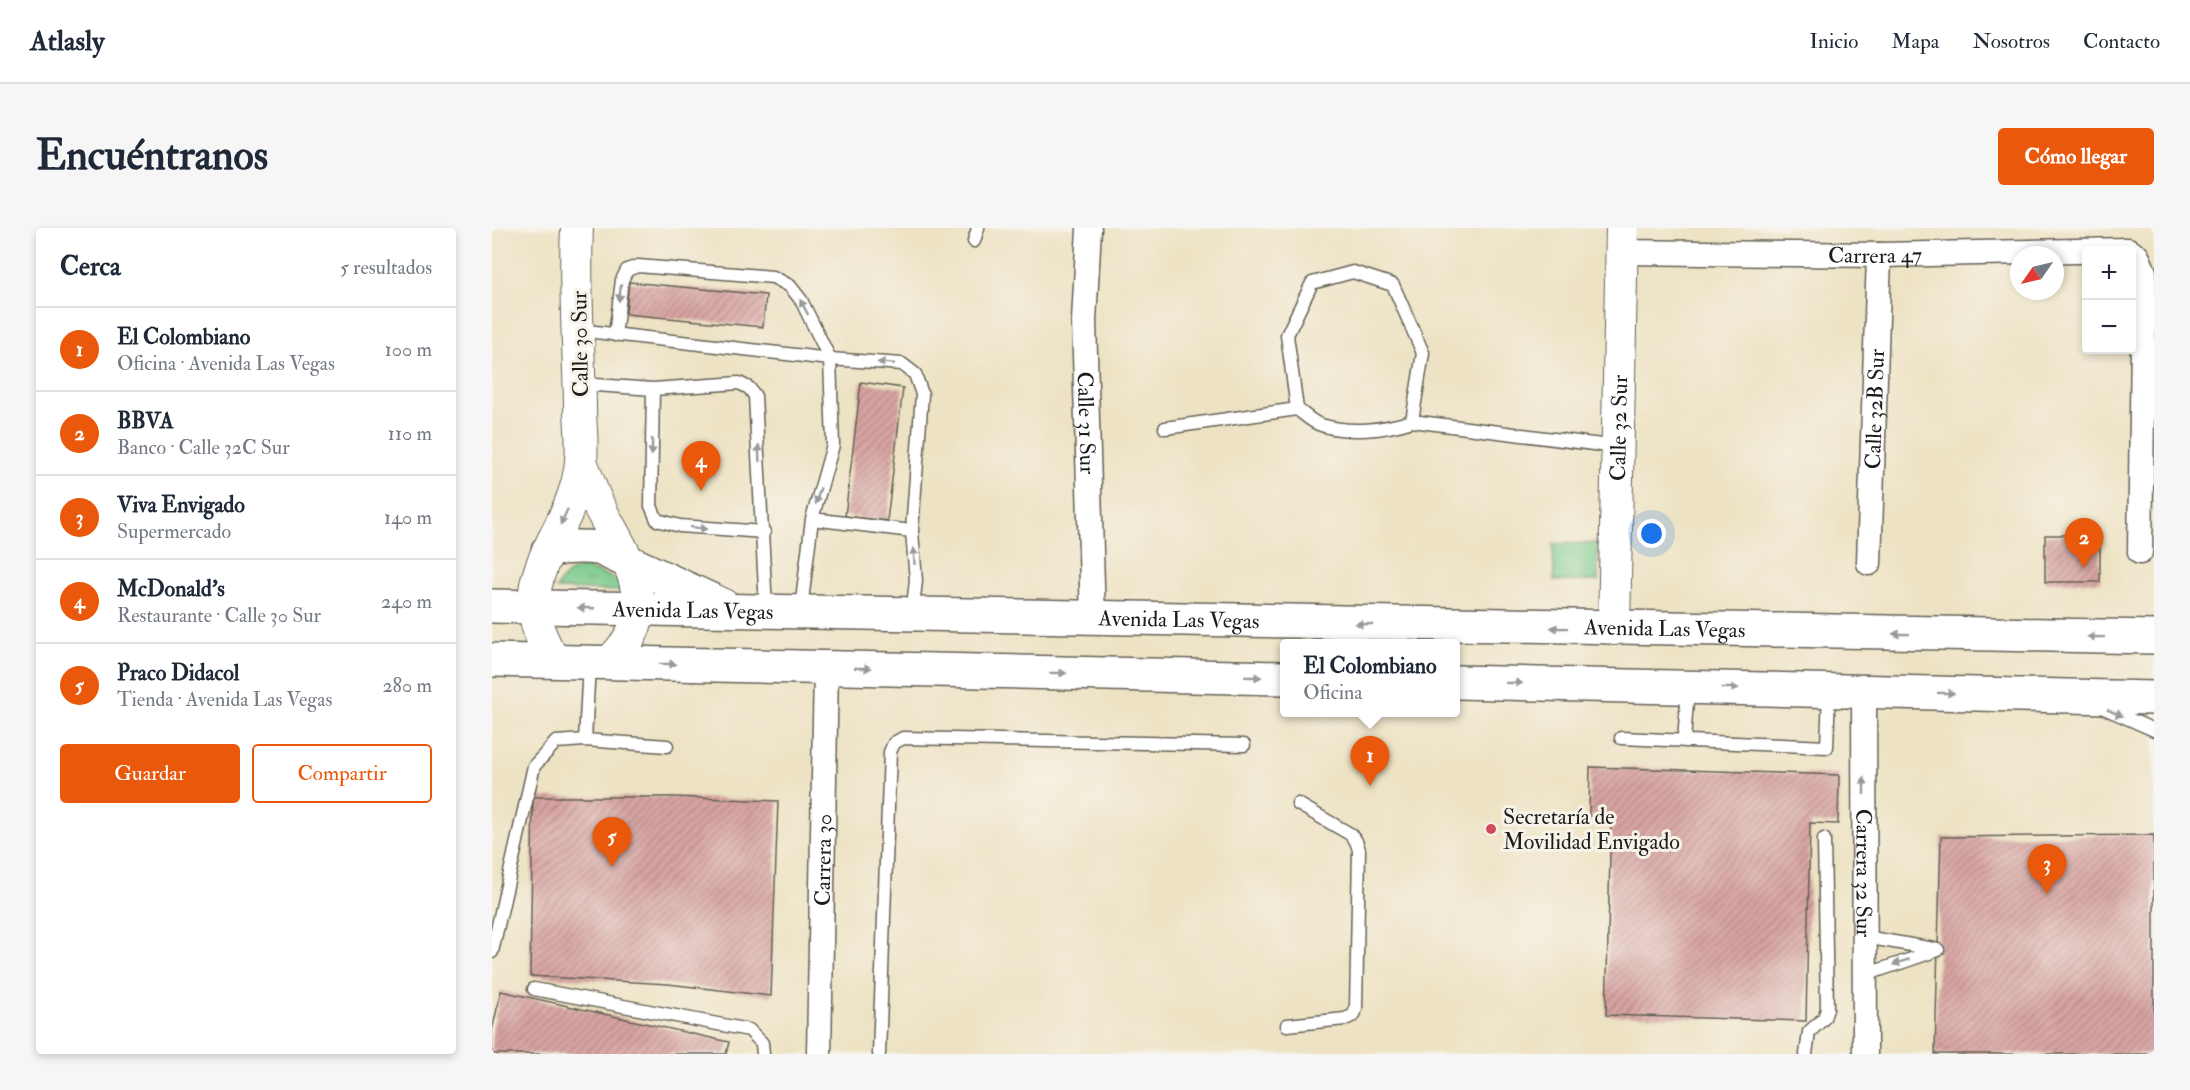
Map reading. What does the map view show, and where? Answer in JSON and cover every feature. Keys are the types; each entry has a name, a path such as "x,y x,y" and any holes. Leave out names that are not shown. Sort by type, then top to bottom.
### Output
{"main road":[{"path":"548,551 581,546 599,548 734,611"},
{"name":"Avenida Las Vegas","path":"492,606 1614,629 2154,637"},
{"path":"492,660 1280,678"},
{"path":"1460,682 2154,698"}],"street":[{"name":"Calle 30 Sur","path":"555,661 544,646 537,630 534,606 536,582 571,501 581,461 577,228"},
{"name":"Calle 31 Sur","path":"1089,228 1084,321 1093,618"},
{"name":"Carrera 47","path":"1621,240 1880,255 2082,253"},
{"name":"Calle 32 Sur","path":"1614,629 1621,240"},
{"name":"Calle 32B Sur","path":"1869,563 1880,255"},
{"path":"2136,259 2144,272 2140,552"},
{"name":"Calle 30 Sur","path":"581,461 596,500 628,561 638,592 638,609 633,631 626,643 600,662"},
{"name":"Carrera 30","path":"819,1054 826,667"},
{"name":"Carrera 32 Sur","path":"1864,691 1865,1054"}],"lane":[{"path":"974,241 978,228"},
{"path":"615,334 622,280 627,270 638,266 773,277 790,285 801,300 830,359 833,445 812,519 800,612"},
{"path":"1297,409 1287,335 1312,282 1353,272 1393,285 1424,353 1412,421"},
{"path":"578,330 830,359 902,364 915,374 921,394 912,531 916,581 912,615"},
{"path":"580,384 653,388 739,383 749,388 755,396 764,532 766,612"},
{"path":"653,388 651,506 657,520 680,526 764,532"},
{"path":"1165,428 1297,409 1319,425 1348,430 1390,428 1412,421 1617,447"},
{"path":"812,519 912,531"},
{"path":"585,740 600,662"},
{"path":"1684,741 1688,687"},
{"path":"1621,738 1827,747 1829,690"},
{"path":"2075,696 2154,730"},
{"path":"879,1054 890,752 894,743 903,738 1244,745"},
{"path":"492,952 534,766 556,742 585,740 667,746"},
{"path":"1287,1025 1345,1018 1354,1015 1356,1008 1359,850 1350,834 1298,804"},
{"path":"1806,1054 1809,1032 1824,1018 1827,1009 1824,839"},
{"path":"1865,937 1938,950 1865,975"},
{"path":"534,989 749,1030 762,1043 763,1054"}],"green space":[{"path":"1597,543 1598,581 1554,581 1553,544"},
{"path":"584,567 616,579 624,591 556,589 567,574"}],"building":[{"path":"629,282 766,295 763,327 626,314"},
{"path":"861,382 903,388 887,521 845,516"},
{"path":"2045,535 2100,535 2100,582 2045,582"},
{"path":"1590,767 1839,775 1838,824 1810,823 1806,1021 1606,1015 1611,817 1589,816"},
{"path":"533,797 673,797 778,801 771,996 668,984 530,976"},
{"path":"2154,835 2154,1054 1935,1054 1941,837"},
{"path":"501,991 729,1042 726,1054 492,1054 492,1031"}],"place":[{"name":"McDonald's","path":"701,491"},
{"name":"BBVA","path":"2084,568"},
{"name":"El Colombiano","path":"1370,786"},
{"name":"Secretaría de Movilidad Envigado","path":"1491,829"},
{"name":"Praco Didacol","path":"612,867"},
{"name":"Viva Envigado","path":"2047,894"}]}
